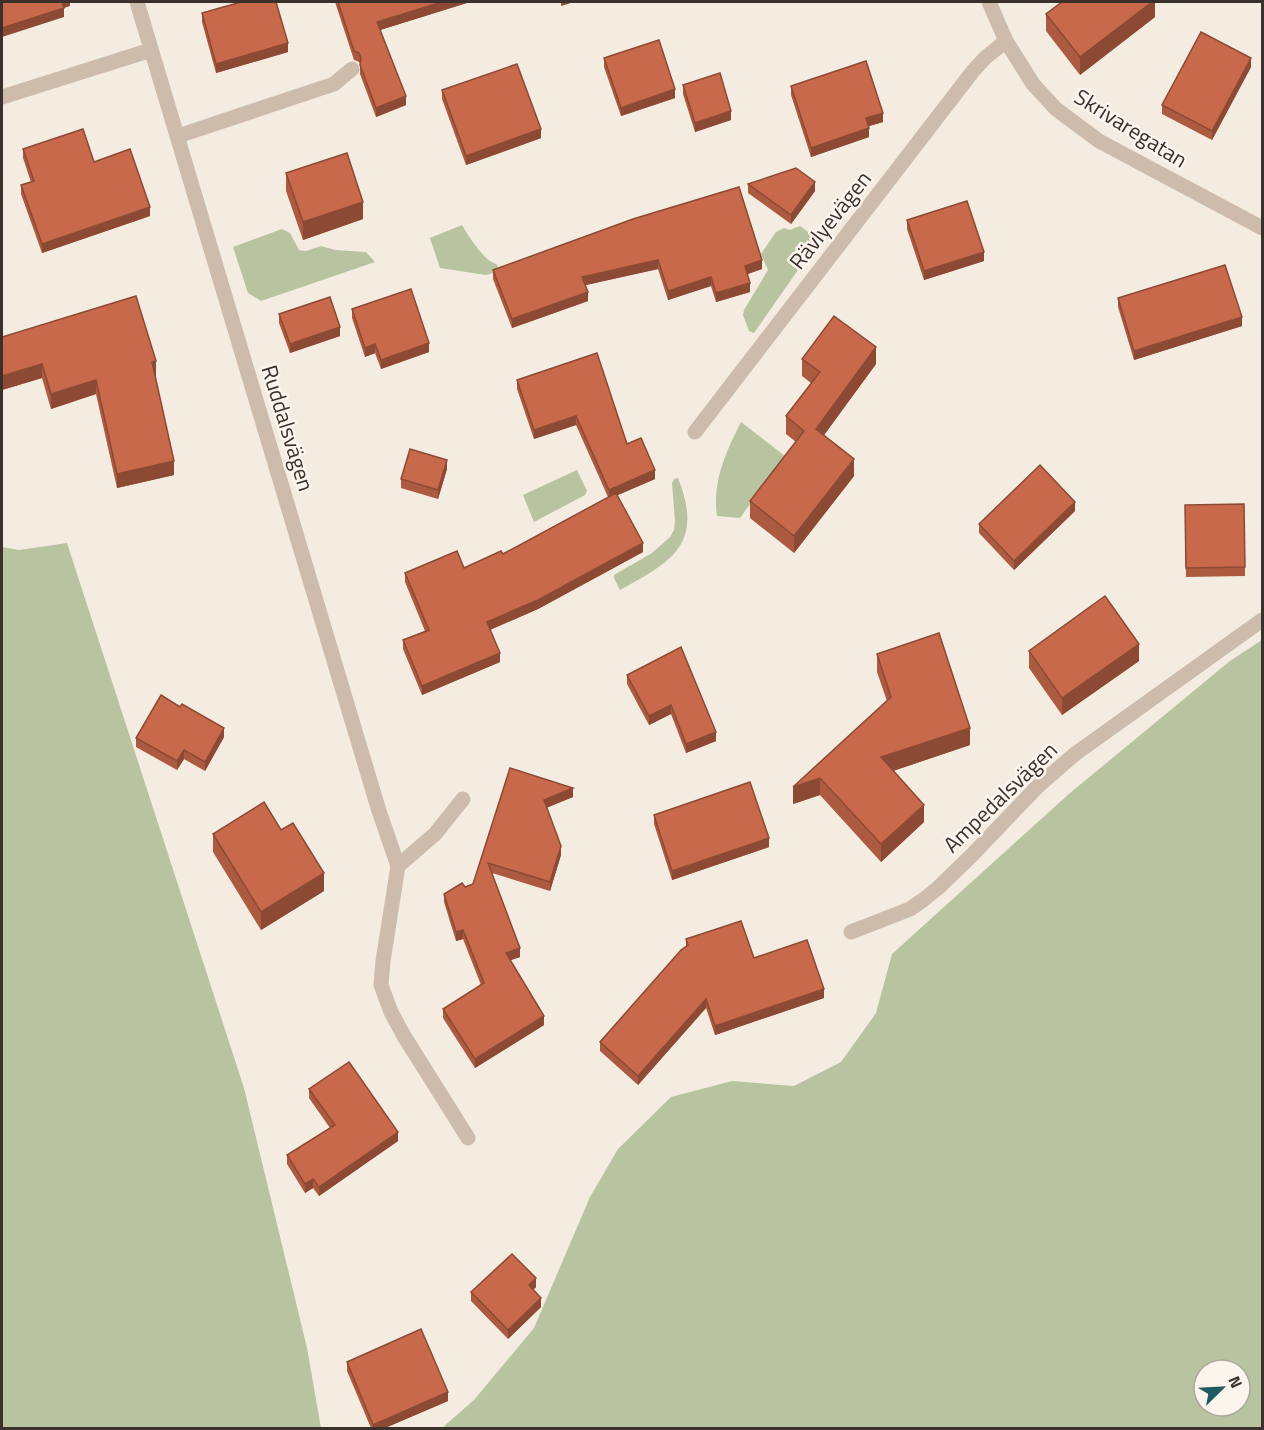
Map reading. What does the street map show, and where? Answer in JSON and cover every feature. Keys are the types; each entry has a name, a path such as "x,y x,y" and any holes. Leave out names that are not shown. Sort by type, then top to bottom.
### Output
{"street":[{"name":"Ruddalsvägen","path":"137,2 379,811 398,866"},
{"name":"Skrivaregatan","path":"989,2 1006,41 1033,84 1056,109 1099,141 1263,228"},
{"name":"Rävlyevägen","path":"695,432 974,71 986,57 1006,41"},
{"path":"2,98 151,50"},
{"path":"178,136 334,84 352,69"},
{"name":"Ampedalsvägen","path":"851,932 910,909 923,900 972,855 1038,786 1075,754 1263,620"},
{"path":"463,799 435,834 398,866 384,949 381,985 404,1036 468,1138"}],"green space":[{"path":"462,225 483,254 498,266 494,273 486,275 440,268 430,238"},
{"path":"800,226 819,240 754,333 749,331 743,315 744,310 768,270 761,254 776,232 784,228 790,230"},
{"path":"282,229 290,233 299,250 306,251 321,246 335,250 366,252 375,262 261,301 248,293 233,247"},
{"path":"741,422 785,456 740,518 717,516 718,479 725,456"},
{"path":"577,470 587,491 585,495 534,522 523,495"},
{"path":"678,478 685,501 687,519 685,535 679,548 655,570 620,590 614,575 652,553 670,537 674,530 672,483"},
{"path":"67,543 244,1088 307,1348 321,1428 2,1428 2,547 19,550"},
{"path":"1262,640 1262,1428 442,1428 474,1400 534,1328 590,1197 618,1149 671,1097 732,1081 794,1086 841,1062 876,1013 892,954 1070,793 1230,661"}],"building":[{"path":"2,2 62,2 64,8 2,28"},
{"path":"241,2 276,2 288,43 216,64 202,13"},
{"path":"338,2 442,2 377,22 406,96 376,108 360,65 361,58 359,53 354,51"},
{"path":"1062,2 1152,2 1080,57 1046,14"},
{"path":"1201,32 1251,58 1212,131 1162,105"},
{"path":"659,40 675,89 621,108 604,58"},
{"path":"866,61 883,113 866,118 869,128 811,148 791,86"},
{"path":"517,64 541,129 466,156 442,90"},
{"path":"720,73 731,111 695,123 683,85"},
{"path":"83,129 94,162 130,149 150,207 42,244 21,185 34,181 23,149"},
{"path":"347,153 363,202 303,222 286,173"},
{"path":"796,168 815,182 791,215 748,184"},
{"path":"739,187 762,260 745,266 750,283 716,293 711,277 668,291 658,260 582,277 588,292 512,319 493,270 633,219"},
{"path":"967,201 984,252 924,271 907,220"},
{"path":"1225,265 1242,317 1134,351 1118,298"},
{"path":"411,289 429,343 381,360 375,344 365,348 352,309"},
{"path":"136,296 156,361 152,362 174,461 117,474 96,380 51,394 42,364 2,376 2,337"},
{"path":"330,297 340,327 290,344 279,314"},
{"path":"834,316 876,347 816,429 854,459 794,536 750,501 804,431 786,416 820,372 802,359"},
{"path":"597,353 627,444 641,438 655,470 609,490 576,416 534,430 517,380"},
{"path":"410,449 447,460 438,490 401,479"},
{"path":"1040,465 1075,502 1014,561 979,524"},
{"path":"616,493 643,543 538,600 487,622 500,653 422,686 403,640 429,630 405,573 457,551 464,568 501,551 503,554"},
{"path":"1244,504 1245,567 1186,568 1185,505"},
{"path":"1105,596 1139,644 1062,698 1029,651"},
{"path":"939,633 970,728 881,757 924,805 881,844 820,778 793,787 891,697 877,654"},
{"path":"681,647 716,732 686,744 671,705 649,716 627,675"},
{"path":"161,695 180,707 182,704 224,728 205,762 184,750 177,761 136,738"},
{"path":"510,768 573,788 544,800 561,846 550,882 488,863 520,948 506,953 544,1016 475,1059 443,1009 484,983 463,930 456,932 444,894 462,883 465,887 473,884"},
{"path":"750,782 769,838 672,871 654,815"},
{"path":"264,802 281,830 293,823 324,873 261,912 213,834"},
{"path":"741,921 754,958 807,940 824,989 715,1026 706,999 638,1076 600,1042 681,950 688,945 686,939"},
{"path":"349,1062 398,1132 319,1187 313,1179 305,1184 287,1155 335,1125 309,1089"},
{"path":"512,1254 536,1278 529,1285 541,1298 508,1330 471,1292"},
{"path":"421,1329 448,1392 373,1425 347,1362"}]}
